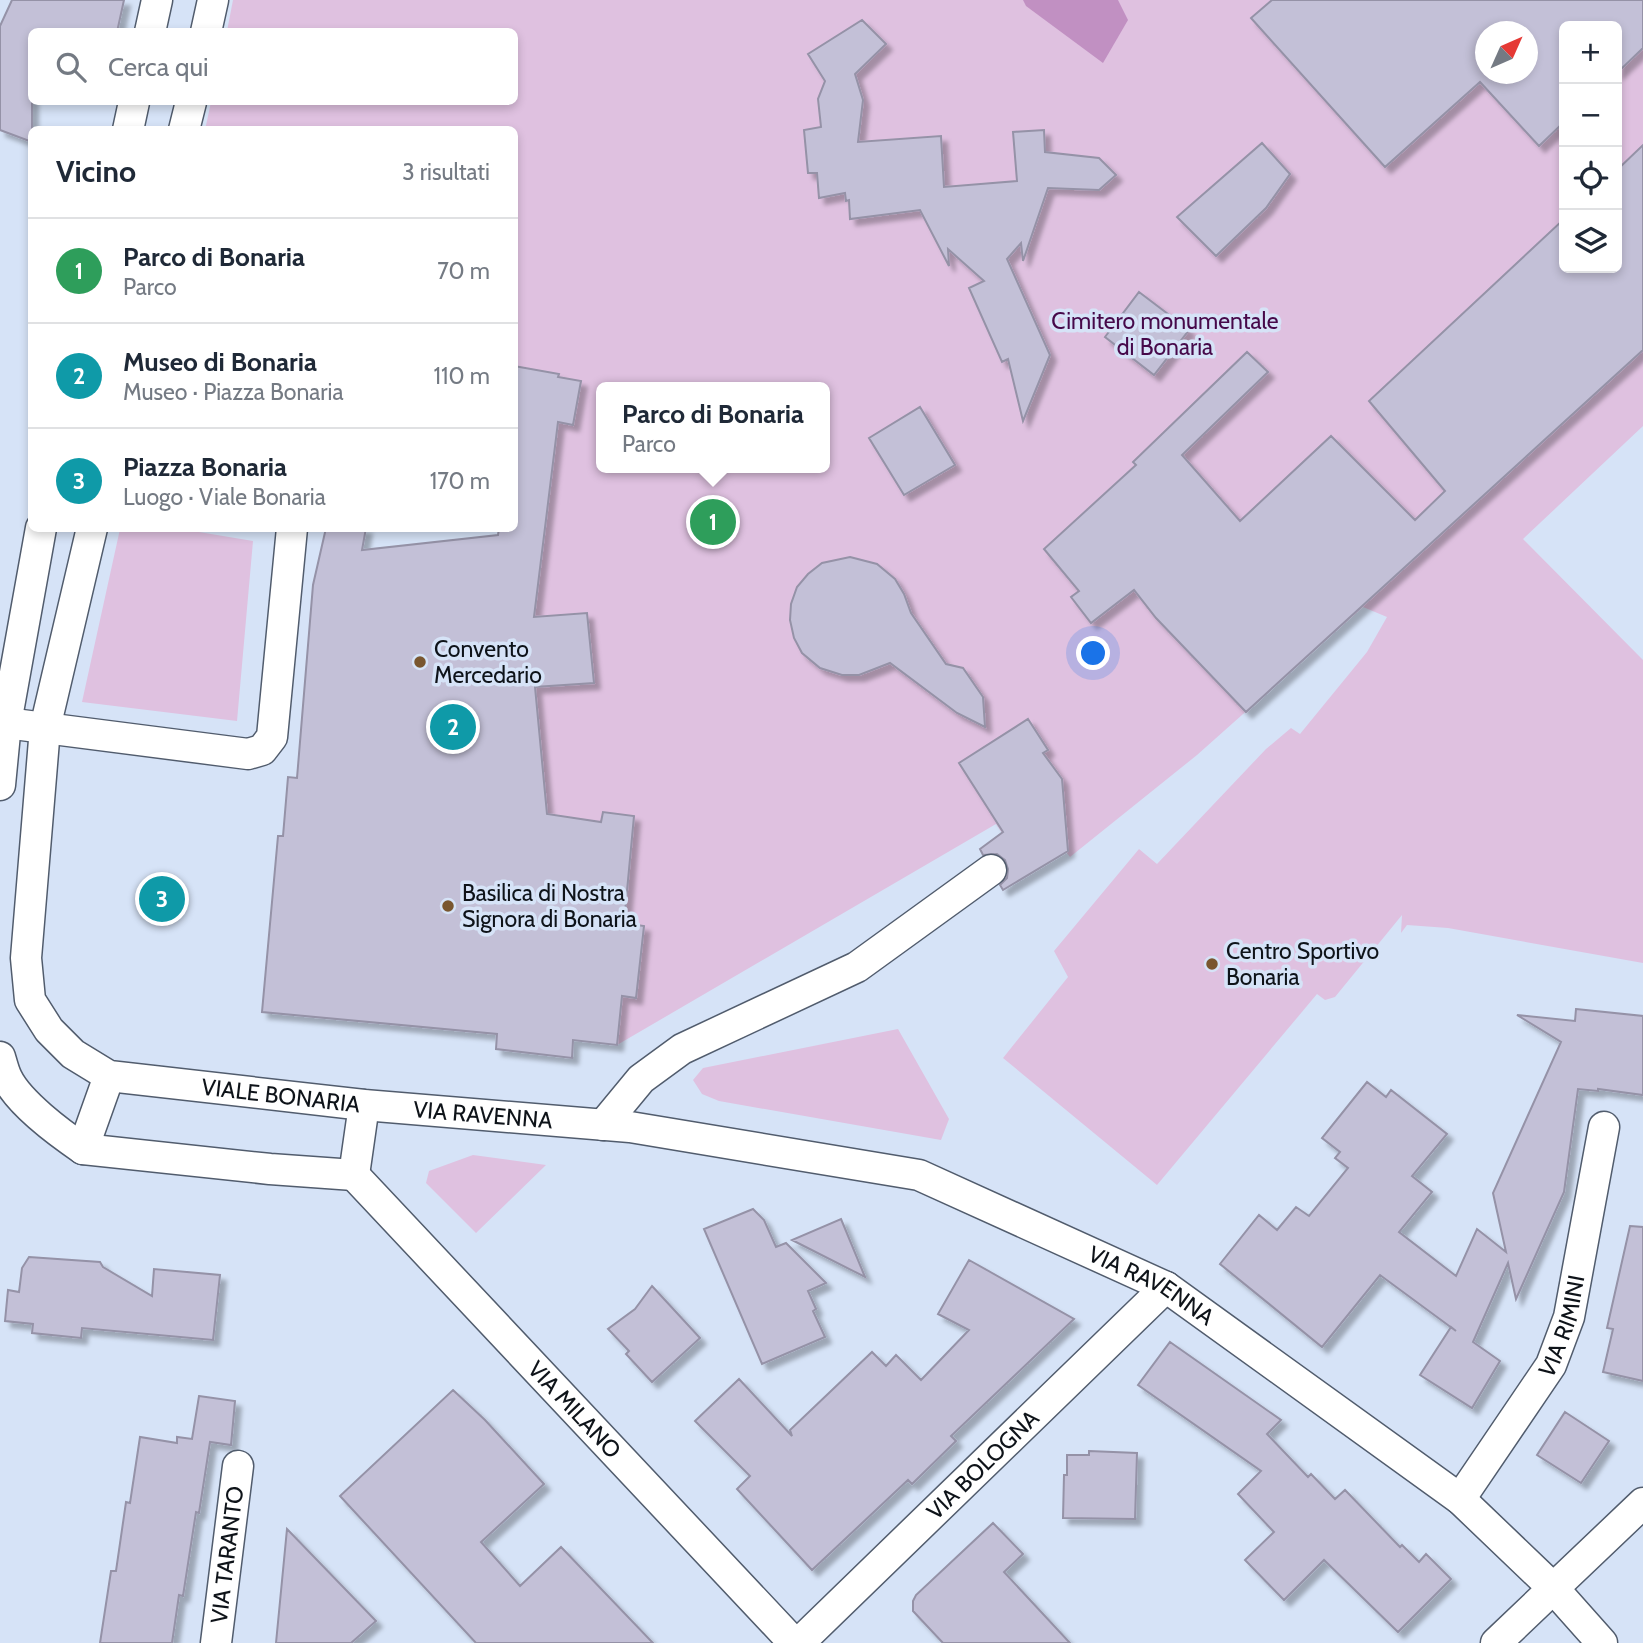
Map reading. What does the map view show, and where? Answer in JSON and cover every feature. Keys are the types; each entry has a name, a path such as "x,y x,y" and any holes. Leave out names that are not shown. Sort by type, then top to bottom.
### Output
{"street":[{"path":"151,28 157,0"},
{"path":"207,28 213,0"},
{"path":"129,126 133,105"},
{"path":"185,126 190,105"},
{"path":"0,785 6,723 40,532"},
{"name":"VIALE BONARIA","path":"91,532 45,728 26,958 30,1000 49,1030 73,1054 108,1076 364,1105 354,1175"},
{"path":"6,723 248,754 262,750 272,737 292,532"},
{"path":"603,1125 642,1079 682,1049 857,967 991,870"},
{"path":"0,1057 8,1081 32,1108 83,1149 354,1175"},
{"path":"83,1149 108,1076"},
{"name":"VIA RAVENNA","path":"364,1105 630,1126 919,1175 1166,1287 1460,1499 1554,1589 1602,1643"},
{"name":"VIA RIMINI","path":"1460,1499 1551,1366 1569,1317 1604,1127"},
{"name":"VIA MILANO","path":"354,1175 797,1643"},
{"name":"VIA BOLOGNA","path":"797,1643 1166,1287"},
{"name":"VIA TARANTO","path":"216,1643 238,1466"},
{"path":"1496,1643 1643,1503"}],"green space":[{"name":"Cimitero monumentale di Bonaria","path":"233,0 1643,0 1643,426 1523,539 1643,660 1643,963 1448,928 1407,925 1401,933 1402,915 1335,997 1325,1000 1317,994 1157,1185 1003,1058 1068,977 1054,951 1139,849 1157,864 1266,749 1291,728 1300,734 1367,652 1387,617 1363,607 1197,755 1070,857 1062,847 1003,890 980,849 1002,833 996,824 617,1045 622,996 636,997 644,926 624,923 634,816 603,812 601,822 548,824 523,568 558,422 573,424 581,382 558,377 559,374 518,367 518,126 206,126 210,105 518,105 518,28 228,28"},
{"path":"119,532 199,532 253,541 237,721 82,702"},
{"path":"898,1029 949,1119 941,1140 719,1101 702,1094 693,1080 703,1068"},
{"path":"473,1155 546,1165 476,1233 426,1183 429,1171"}],"shaded area":[{"path":"1023,0 1118,0 1128,20 1103,63 1026,6"}],"building":[{"path":"12,0 124,0 118,28 28,28 28,105 32,105 32,126 28,126 28,140 0,130 0,26"},
{"path":"1272,0 1643,0 1643,48 1622,68 1622,21 1559,21 1559,127 1539,146 1482,84 1538,84 1538,21 1475,21 1475,84 1478,84 1385,167 1251,18"},
{"path":"862,20 886,44 855,74 863,100 858,142 941,136 944,187 1017,181 1013,132 1044,130 1045,152 1099,158 1116,175 1099,190 1048,188 1023,261 1021,243 1007,259 1050,355 1023,421 1008,359 1002,362 969,288 984,281 948,249 949,266 920,210 850,219 849,200 846,201 845,193 819,198 817,173 808,173 804,130 821,127 818,99 825,81 808,54"},
{"path":"1262,143 1290,174 1266,208 1216,256 1177,217"},
{"path":"1643,145 1643,350 1246,712 1156,618 1134,590 1091,623 1071,597 1079,591 1044,549 1136,465 1133,462 1247,352 1268,372 1182,455 1240,521 1331,436 1415,520 1445,491 1369,401 1559,224 1559,273 1622,273 1622,165"},
{"path":"1139,292 1189,330 1154,375 1105,337"},
{"path":"518,367 581,381 573,425 558,422 534,617 587,613 594,683 535,687 547,814 601,822 603,812 634,816 624,923 644,926 636,998 622,996 617,1045 573,1040 572,1058 496,1049 497,1034 262,1012 278,836 283,836 288,777 297,778 313,585 325,532 365,532 362,550 498,535 498,532 518,532"},
{"path":"920,407 955,465 904,495 869,438"},
{"path":"850,557 877,564 895,579 911,613 946,664 963,668 983,697 985,727 957,713 890,663 859,675 842,675 820,668 802,653 794,638 790,620 791,604 797,587 822,563"},
{"path":"1028,719 1048,750 1043,753 1062,779 1068,851 1003,890 1000,885 1007,878 1008,869 1005,860 997,854 983,855 980,849 1003,832 959,763"},
{"path":"1576,1009 1643,1016 1643,1095 1578,1089 1564,1192 1516,1299 1508,1263 1473,1342 1500,1361 1472,1408 1420,1375 1451,1327 1380,1275 1322,1347 1220,1264 1259,1215 1277,1230 1296,1207 1309,1216 1348,1168 1335,1158 1340,1152 1322,1138 1367,1082 1386,1097 1391,1090 1447,1134 1412,1176 1432,1192 1399,1232 1456,1276 1477,1229 1506,1252 1493,1193 1561,1042 1517,1015 1575,1021"},
{"path":"753,1209 764,1220 776,1247 786,1243 826,1283 808,1291 816,1309 813,1311 825,1337 762,1364 704,1229"},
{"path":"841,1219 865,1277 792,1240"},
{"path":"1630,1226 1643,1227 1643,1381 1603,1372 1613,1329 1607,1328"},
{"path":"29,1257 100,1262 103,1267 152,1296 154,1269 220,1275 213,1340 82,1328 81,1338 32,1333 33,1324 5,1321 8,1290 19,1292 22,1268"},
{"path":"969,1260 1074,1319 951,1436 956,1441 912,1484 908,1480 812,1570 737,1489 750,1476 695,1421 739,1379 792,1436 790,1430 872,1352 886,1366 896,1355 921,1380 969,1330 938,1314"},
{"path":"652,1286 700,1338 652,1382 626,1354 629,1351 608,1329 635,1309"},
{"path":"1170,1342 1281,1420 1267,1434 1308,1477 1311,1474 1335,1499 1345,1490 1400,1547 1402,1545 1419,1562 1426,1554 1451,1579 1398,1632 1324,1560 1284,1600 1245,1560 1274,1532 1238,1494 1261,1471 1138,1385"},
{"path":"453,1390 485,1420 544,1484 481,1542 520,1586 561,1547 653,1643 476,1643 340,1496"},
{"path":"199,1396 235,1401 231,1445 210,1442 199,1513 196,1512 183,1596 179,1595 172,1643 100,1643 111,1571 116,1571 126,1502 130,1503 140,1437 177,1443 177,1437 192,1439"},
{"path":"1565,1412 1609,1441 1581,1483 1537,1455"},
{"path":"1089,1451 1137,1453 1135,1519 1063,1518 1067,1455 1089,1455"},
{"path":"993,1523 1023,1554 1004,1572 1070,1643 943,1643 913,1611 916,1595"},
{"path":"287,1529 376,1621 351,1643 276,1643"}],"place":[{"name":"Parco di Bonaria","path":"713,522"},
{"name":"Convento Mercedario","path":"420,662"},
{"name":"Museo di Bonaria","path":"453,727"},
{"name":"Piazza Bonaria","path":"162,899"},
{"name":"Basilica di Nostra Signora di Bonaria","path":"448,906"},
{"name":"Centro Sportivo Bonaria","path":"1212,964"}]}
